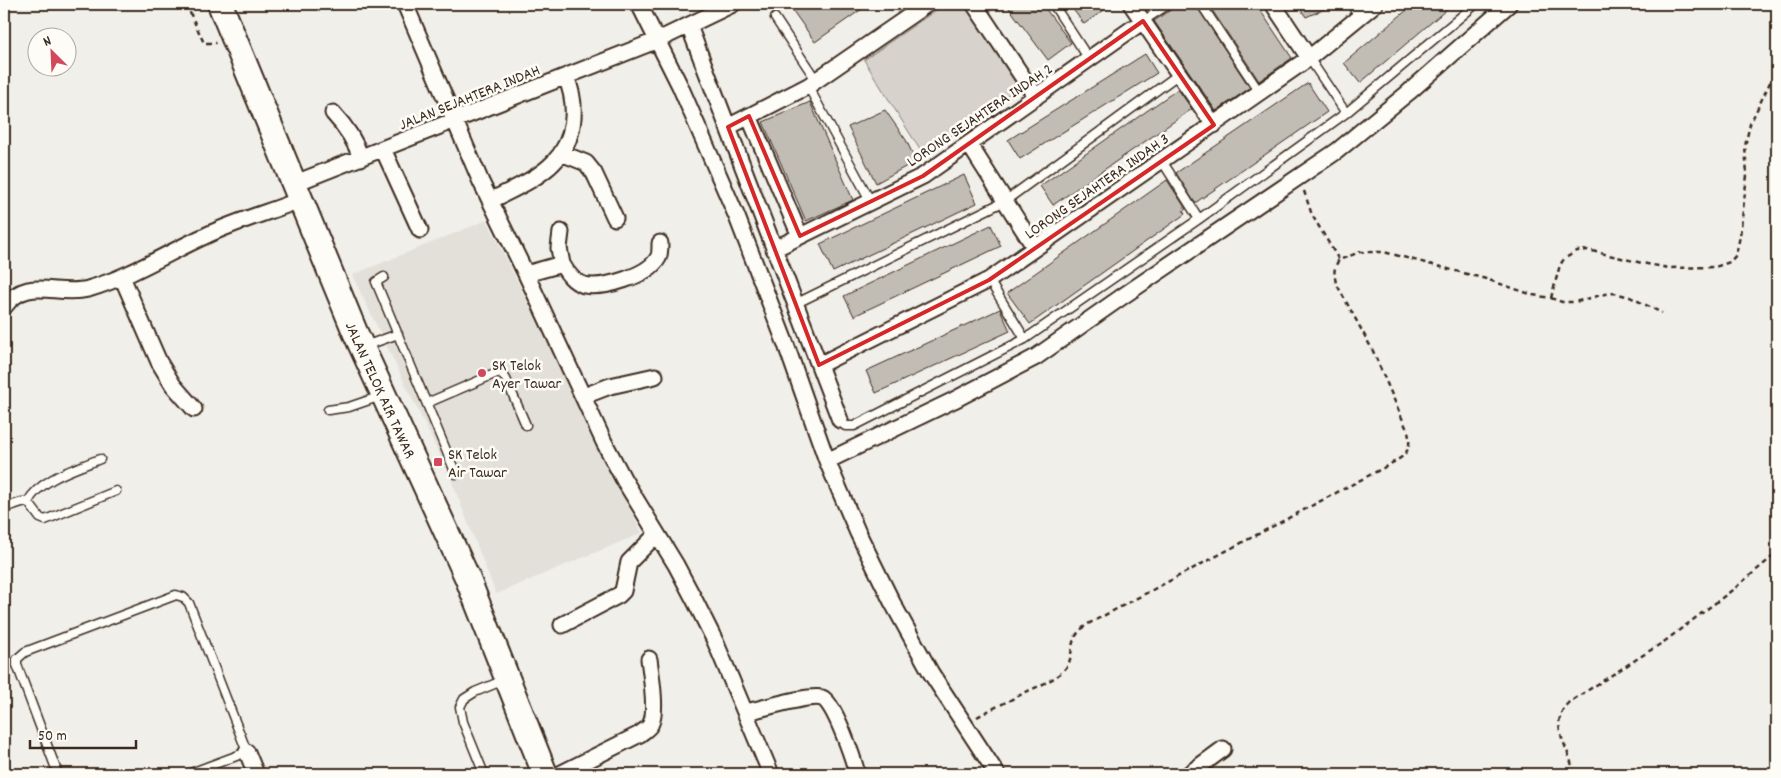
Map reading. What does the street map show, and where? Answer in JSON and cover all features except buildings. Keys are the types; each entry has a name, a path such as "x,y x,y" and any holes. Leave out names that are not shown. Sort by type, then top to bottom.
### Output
{"main road":[{"name":"JALAN TELOK AIR TAWAR","path":"220,4 362,348 467,577 545,774"}],"street":[{"path":"405,4 490,201 624,480 676,565 715,641 772,774"},
{"path":"640,4 680,86 737,217 785,342 827,461 858,533 892,602 931,673 997,774"},
{"name":"JALAN SEJAHTERA INDAH","path":"4,307 10,298 21,291 35,289 81,290 122,277 297,192 361,158 658,40 733,4"},
{"path":"728,127 812,83 926,4"},
{"path":"974,4 1036,96"},
{"path":"1131,4 1214,125"},
{"path":"1273,4 1309,58"},
{"name":"LORONG SEJAHTERA INDAH 3","path":"819,365 989,280 1309,58 1375,4"},
{"path":"827,461 963,396 1036,357 1300,177 1376,120 1509,4"},
{"name":"LORONG SEJAHTERA INDAH 2","path":"774,249 923,176 1143,22"},
{"path":"689,26 840,420"},
{"path":"490,201 536,176 553,163 561,153 573,124 574,104 572,90 566,77"},
{"path":"333,113 347,128 361,158"},
{"path":"749,116 800,236"},
{"path":"969,144 1035,248"},
{"path":"383,149 420,230"},
{"path":"561,153 586,163 594,173 615,218"},
{"path":"561,232 559,248 562,264 568,276 583,285 605,286 629,278 650,267 659,258 660,243"},
{"path":"526,274 562,264"},
{"path":"122,277 159,362 173,385 194,409"},
{"path":"584,396 610,386 656,376"},
{"path":"562,625 619,595 623,591 629,562 657,534"},
{"path":"560,774 640,734 651,725 653,716 653,687 649,659"},
{"path":"746,712 810,698 823,698 828,701 838,721 857,774"},
{"path":"1189,774 1223,749"},
{"path":"248,752 256,774"}],"lane":[{"path":"1053,4 1089,59"},
{"path":"1143,22 1169,4"},
{"path":"1201,4 1260,93"},
{"path":"1351,4 1360,17"},
{"path":"840,420 845,426 854,426 1025,339 1200,219 1346,113 1476,4"},
{"path":"776,18 812,83 871,202"},
{"path":"1309,58 1346,113"},
{"path":"795,304 1005,201 1179,74"},
{"path":"1162,161 1200,219"},
{"path":"384,278 376,282 456,474"},
{"path":"989,280 1025,339"},
{"path":"362,348 398,334"},
{"path":"427,403 499,372 506,379 526,425"},
{"path":"328,410 349,407 383,395"},
{"path":"28,502 31,496 44,484 100,459"},
{"path":"28,502 40,518 46,520 116,491"},
{"path":"4,508 28,502"},
{"path":"58,774 16,665 17,659 25,652 176,594 183,597 189,603 248,752 188,774"},
{"path":"484,774 463,722 460,707 464,698 508,678"}],"path":[{"path":"186,4 204,43 234,41"},
{"path":"1551,298 1560,264 1564,259 1577,251 1588,250 1669,268 1715,267 1730,262 1736,255 1740,236 1747,174 1745,146 1750,124 1777,68"},
{"path":"1300,177 1312,215 1339,260"},
{"path":"965,724 1053,680 1067,667 1075,637 1079,630 1088,624 1385,467 1403,457 1408,451 1410,442 1408,432 1397,405 1373,351 1336,283 1335,265 1339,260 1360,252 1384,252 1486,279 1562,302 1583,301 1605,294 1614,294 1630,297 1662,313"},
{"path":"1573,774 1573,764 1559,730 1558,720 1561,710 1568,703 1665,641 1735,588 1777,553"}],"highlighted area":[{"path":"1143,21 1214,125 989,280 819,365 728,127 749,116 800,236 923,176"}],"shaded area":[{"path":"945,4 968,4 1027,81 924,156 864,60"},
{"name":"SK Telok Ayer Tawar","path":"487,220 642,533 496,594 448,472 352,275"}],"place":[{"name":"SK Telok Ayer Tawar","path":"482,373"},
{"name":"SK Telok Air Tawar","path":"438,462"}]}
